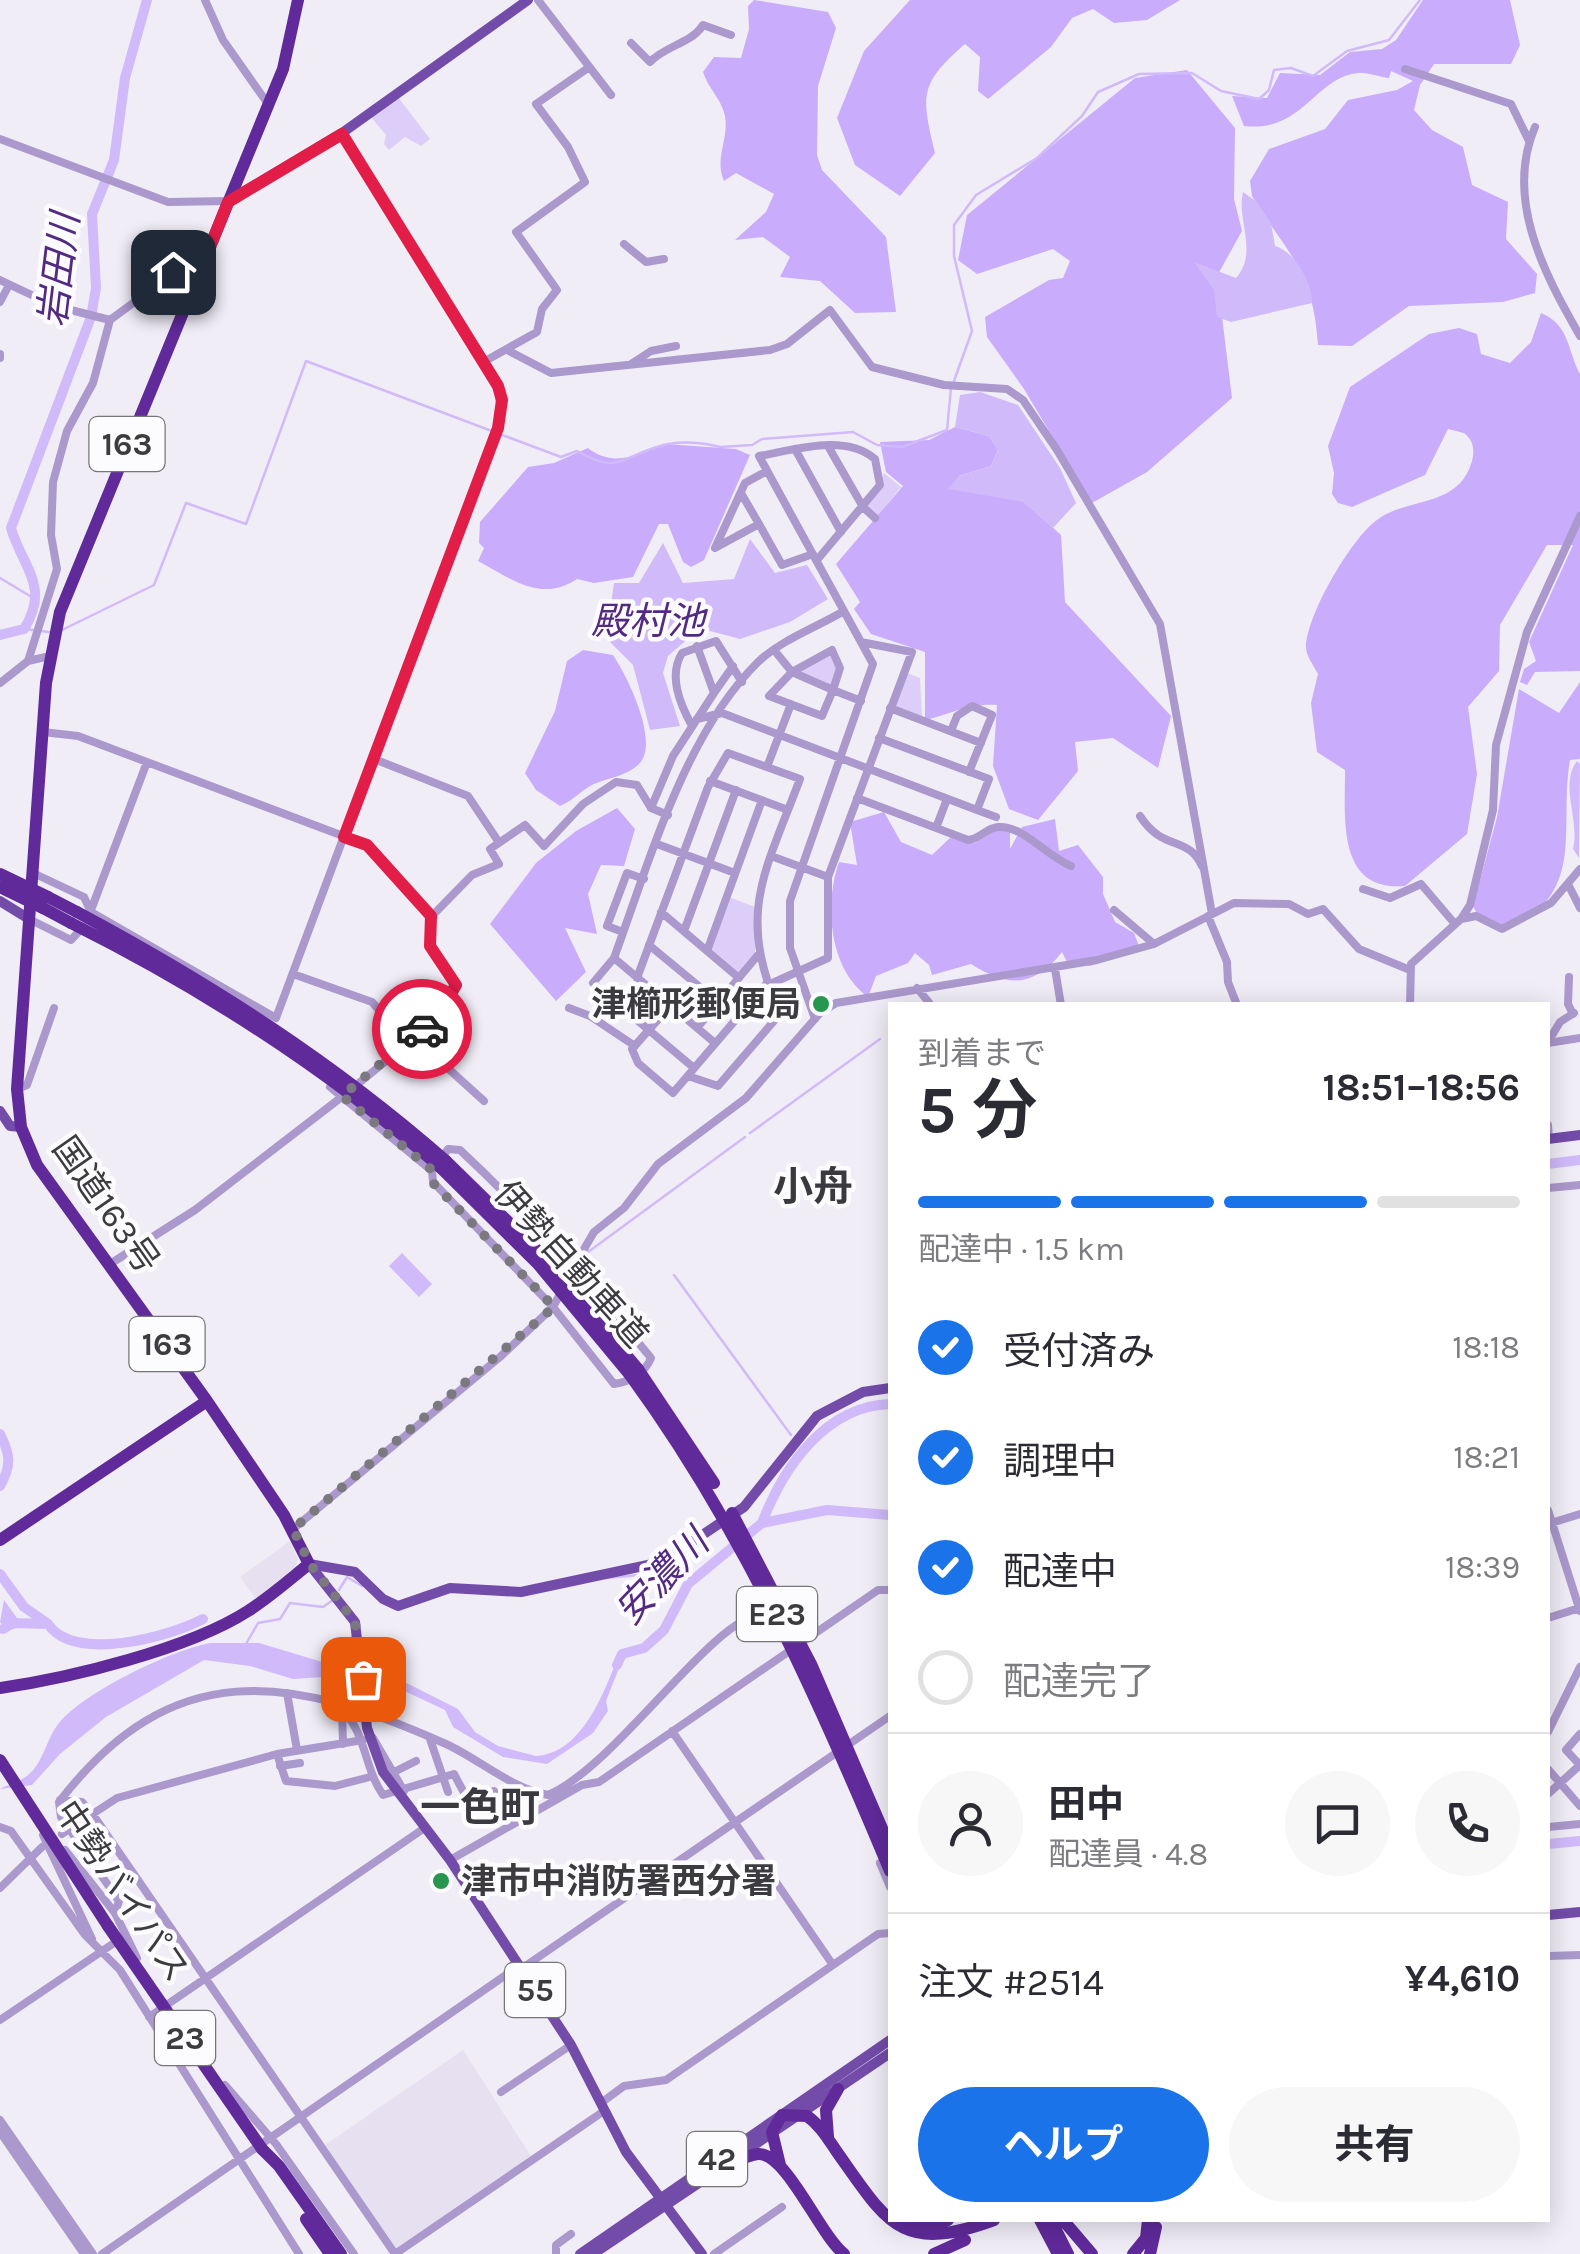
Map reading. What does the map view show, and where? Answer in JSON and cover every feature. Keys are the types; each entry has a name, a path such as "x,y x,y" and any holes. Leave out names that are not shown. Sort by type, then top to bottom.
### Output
{"highway":[{"name":"国道163号","path":"298,0 288,55 210,247 110,470 68,589 50,656 17,1089 21,1127 36,1166 207,1401 293,1529 310,1564"},
{"name":"伊勢自動車道","path":"0,874 264,1032 357,1098 544,1258 710,1476 778,1595 888,1842"},
{"name":"伊勢自動車道","path":"0,887 45,902"},
{"name":"伊勢自動車道","path":"634,1372 770,1599 888,1866"},
{"name":"163","path":"0,1540 207,1401"},
{"path":"0,1688 81,1671 206,1630 250,1610 310,1564"},
{"name":"中勢バイパス","path":"0,1760 108,1926 266,2144 328,2254"},
{"path":"828,2139 826,2110 838,2089"},
{"path":"844,2254 780,2165 772,2132 782,2115 798,2114 814,2121 888,2216"},
{"path":"266,2144 341,2254"},
{"path":"720,2168 755,2154 780,2165"},
{"path":"895,2222 908,2234 932,2240 958,2236 990,2222"},
{"path":"904,2222 923,2228 942,2222"},
{"path":"934,2254 1004,2222"},
{"path":"1041,2222 1058,2254"},
{"path":"1052,2222 1068,2254"},
{"path":"1065,2222 1092,2254"},
{"path":"1133,2254 1146,2238 1151,2222"},
{"path":"1150,2254 1152,2222"}],"main road":[{"path":"228,202 342,134 528,0"},
{"path":"0,901 29,919"},
{"path":"0,1112 10,1126 21,1127"},
{"path":"1550,1139 1580,1135"},
{"path":"310,1564 355,1572 383,1599 398,1606 450,1588 520,1592 662,1562 744,1507 817,1416 853,1396 888,1388"},
{"name":"55","path":"310,1564 345,1604 361,1646 366,1713 378,1762 450,1860 571,2045 602,2107 702,2254"},
{"path":"1550,1916 1580,1912"},
{"name":"42","path":"593,2254 888,2041"},
{"name":"42","path":"580,2254 720,2168 888,2054"}],"street":[{"path":"205,0 224,40 268,104"},
{"path":"538,0 611,95"},
{"path":"631,43 650,62 669,46 698,34 704,26 731,35"},
{"path":"484,361 509,351 540,328 542,309 557,290 517,229 585,182 568,146 536,104 588,68"},
{"path":"1405,69 1511,104 1529,141"},
{"path":"1535,127 1529,141 1528,222 1548,280 1580,336"},
{"path":"80,920 276,1018 501,421 501,394 484,361 342,134"},
{"path":"0,139 177,204 228,202"},
{"path":"624,244 646,262 664,259"},
{"path":"28,661 57,569 51,534 53,482 66,430 94,383 106,319 210,247"},
{"path":"0,302 4,282 55,306 106,319"},
{"path":"509,351 547,373 779,348 830,310 874,368 944,385 1001,387 1020,396 1066,464 1081,497 1160,624 1210,915 1236,1002"},
{"path":"631,366 650,352 676,346"},
{"path":"828,446 863,507 875,518"},
{"path":"741,493 782,565 815,557 863,507 882,478 876,458 851,446 758,456 815,557 873,664 799,866 788,920 796,973 815,1019"},
{"path":"796,450 841,532"},
{"path":"759,524 716,548 745,483 767,471"},
{"path":"1410,1002 1410,970 1415,960 1458,922 1470,905 1474,879 1484,856 1496,788 1496,745 1527,632 1580,516"},
{"path":"637,978 710,781 728,753 800,780 771,856 756,917 758,955 780,1014 718,1086 691,1072 593,983 614,958 687,766 742,682 774,650 844,611"},
{"path":"695,722 678,692 675,669 682,653 719,642 742,682"},
{"path":"670,1006 632,1050 638,1063 673,1093 767,984 828,958 828,877 912,652 861,642"},
{"path":"698,646 714,693"},
{"path":"774,650 792,672 861,701"},
{"path":"832,650 840,668 833,690 822,716 769,696 792,672 832,650"},
{"path":"0,682 28,661 50,656"},
{"path":"651,808 668,766 733,666"},
{"path":"767,767 791,704"},
{"path":"950,732 956,716 972,706 992,715 969,772"},
{"path":"890,708 980,743"},
{"path":"695,722 722,713 996,817"},
{"path":"42,732 78,736 367,845 431,916"},
{"path":"879,738 989,780 977,810"},
{"path":"374,759 468,796 498,841"},
{"path":"29,919 71,940 147,762"},
{"path":"710,781 788,810"},
{"path":"110,1264 195,1210 342,1096 442,1009 456,985 430,946 431,916 472,876 499,864 490,848 498,841 525,825 544,846 583,804 616,782 637,785 651,808 668,814"},
{"path":"684,931 736,790"},
{"path":"857,798 971,841 995,827 1022,832 1044,853 1071,866"},
{"path":"936,828 947,799"},
{"path":"707,950 762,800"},
{"path":"1140,816 1158,838 1192,851 1205,875"},
{"path":"657,844 735,873"},
{"path":"771,856 828,877"},
{"path":"1458,922 1476,916 1500,929 1538,913 1568,886 1580,869"},
{"path":"33,873 86,899 80,920"},
{"path":"623,932 607,926 627,873 644,878"},
{"path":"1364,889 1390,898 1421,884 1458,922"},
{"path":"1568,886 1580,908"},
{"path":"572,1270 594,1232 624,1208 658,1164 758,1087 815,1019 836,1004 916,988 1055,969 1154,944 1234,903 1289,904 1308,914 1323,909 1359,949 1410,970"},
{"path":"1114,910 1154,944"},
{"path":"661,912 739,978"},
{"path":"80,920 217,1009 440,1166"},
{"path":"649,945 718,1002"},
{"path":"697,1028 758,955"},
{"path":"614,958 715,1044"},
{"path":"1055,969 1060,1002"},
{"path":"293,974 372,1002 407,1042 433,1062 442,1062 484,1101"},
{"path":"1550,1039 1561,1022 1573,1014 1568,1006 1569,978"},
{"path":"916,988 928,1002"},
{"path":"17,1089 27,1085 54,1008"},
{"path":"569,1008 590,1016 635,1046"},
{"path":"1552,1012 1561,1022 1565,1040"},
{"path":"1550,1042 1580,1038"},
{"path":"448,1148 460,1150 539,1224 572,1270 651,1358 648,1367 626,1382 614,1384 554,1307 432,1182 440,1166 448,1148"},
{"path":"1550,1188 1580,1184"},
{"path":"293,1529 554,1307 559,1296"},
{"path":"1550,1617 1580,1609 1550,1524 1580,1514"},
{"path":"450,1860 582,1785 598,1782 878,1590 888,1590"},
{"path":"115,1913 118,1901 65,1832 58,1808 79,1774 118,1739 165,1708 226,1691 287,1693 366,1713 427,1736 548,1795 608,1756 707,1650 756,1614 770,1616 788,1651 888,1883"},
{"path":"1552,1709 1580,1667"},
{"path":"287,1693 296,1750"},
{"path":"342,1708 394,1772 401,1791"},
{"path":"342,1708 343,1744"},
{"path":"102,2254 888,1717"},
{"path":"672,1731 833,1965"},
{"path":"1550,1792 1580,1765 1566,1750 1580,1734"},
{"path":"427,1736 434,1743 448,1792"},
{"path":"65,1832 117,1798 277,1754 366,1740"},
{"path":"366,1740 370,1777 383,1794 466,1770"},
{"path":"277,1754 286,1781 334,1786 370,1777"},
{"path":"394,1772 416,1762"},
{"path":"280,1766 300,1763"},
{"path":"1550,1771 1580,1806"},
{"path":"454,1774 469,1802 494,1791 516,1823"},
{"path":"548,1806 558,1790"},
{"path":"60,1800 82,1802 92,1814 395,2254 602,2107 624,2086 666,2080 878,1934 888,1933"},
{"path":"38,1821 115,1913 124,1936 168,2004 266,2144 354,2254"},
{"path":"38,1821 97,1948"},
{"path":"1550,1826 1580,1824"},
{"path":"149,2018 426,1827"},
{"path":"0,1830 11,1831 97,1948 120,1970 299,2254"},
{"path":"0,1888 42,1847"},
{"path":"0,2020 97,1948 124,1936"},
{"path":"1550,1956 1580,1955"},
{"path":"502,2092 571,2045"},
{"path":"0,2120 93,2254"},
{"path":"0,2132 84,2254"},
{"path":"714,2254 782,2207"},
{"path":"556,2254 556,2245 571,2234"}],"shaded area":[{"path":"754,0 828,12 836,28 818,86 817,155 822,170 886,237 896,312 855,313 820,281 780,277 790,257 763,237 735,240 766,212 774,194 736,173 724,181 721,165 725,116 703,72 714,57 741,58 749,29 748,6"},
{"path":"910,0 1180,0 1147,20 1114,23 1093,9 1072,18 1051,47 988,99 978,91 980,57 965,44 932,81 926,104 935,153 900,196 855,165 837,118 864,51"},
{"path":"1423,0 1510,0 1520,45 1511,64 1434,64 1420,85 1414,110 1432,130 1463,147 1472,185 1508,202 1506,239 1537,274 1535,293 1503,302 1409,306 1352,346 1318,345 1305,281 1252,196 1250,181 1269,149 1325,129 1348,100 1397,90 1413,81 1391,71 1389,78 1361,73 1343,77 1295,113 1264,126 1244,126 1232,96 1267,98 1280,73 1320,75 1350,52 1382,49 1396,40"},
{"path":"1187,70 1235,128 1234,199 1242,231 1217,276 1232,398 1147,472 1092,503 1024,389 987,337 985,317 1049,280 1063,278 1070,261 1053,249 977,274 958,260 967,215 1135,78"},
{"path":"398,97 430,139 421,146 405,137 389,150 384,144 386,135 370,116"},
{"path":"1541,313 1563,331 1580,374 1580,671 1535,672 1527,685 1520,682 1524,669 1536,661 1529,642 1573,545 1547,545 1500,625 1499,671 1468,707 1477,774 1467,834 1405,886 1383,885 1367,877 1356,865 1350,849 1345,770 1317,752 1311,703 1318,674 1306,650 1308,633 1330,581 1362,534 1385,515 1455,488 1465,477 1473,449 1464,433 1448,429 1425,475 1352,507 1338,503 1332,494 1334,473 1328,446 1350,387 1429,334 1459,328 1477,334 1481,354 1510,363 1531,342"},
{"path":"955,427 989,436 998,450 991,466 959,476 1024,502 1061,535 1065,602 1171,716 1158,768 1113,738 1075,742 1078,771 1038,820 1009,809 993,766 997,705 969,707 925,720 925,652 871,634 854,609 860,602 836,564 903,486 886,472 880,442 929,440"},
{"path":"665,444 736,449 750,455 704,560 691,567 683,562 668,524 659,524 633,577 594,583 577,579 564,586 539,589 478,561 484,548 479,543 480,522 528,467 554,463 588,448 616,458"},
{"path":"884,473 901,487 877,517 867,507"},
{"path":"583,650 613,655 634,694 646,742 644,755 633,769 594,784 560,806 536,790 525,773 555,711 567,661"},
{"path":"832,654 837,668 831,686 799,671"},
{"path":"907,673 920,678 922,718 895,707"},
{"path":"1580,682 1580,759 1570,760 1566,843 1559,880 1537,911 1501,926 1477,914 1473,906 1497,817 1519,689 1559,713"},
{"path":"617,808 635,829 624,866 601,865 588,894 597,934 565,928 586,972 556,1001 490,924 536,863 576,831"},
{"path":"884,812 901,842 932,855 951,837 974,843 999,829 1010,832 1010,849 1022,827 1055,819 1059,851 1078,845 1103,877 1103,894 1115,922 1134,933 1139,946 1090,966 1067,962 1062,952 1042,972 1020,980 997,977 971,964 932,975 929,965 915,953 908,963 876,976 868,997 855,985 838,953 833,935 832,897 839,862 857,865 850,822"},
{"path":"729,897 755,907 755,954 739,973 711,949"},
{"path":"290,1541 298,1559 295,1567 256,1599 240,1577"},
{"path":"463,2050 531,2156 395,2249 325,2145"}],"water":[{"path":"1243,192 1257,202 1271,223 1275,246 1289,254 1301,269 1312,303 1231,322 1217,317 1214,290 1194,262 1236,278 1243,268"},
{"path":"980,392 1018,405 1060,468 1076,503 1053,528 1024,502 948,489 959,476 991,466 998,451 989,436 955,427 960,395"},
{"name":"殿村池","path":"750,539 775,573 807,565 828,599 790,622 740,639 710,631 691,636 668,656 663,673 680,726 650,730 633,665 606,638 614,583 639,583 663,543 683,583 734,579"},
{"path":"1577,761 1579,858 1573,849 1570,792"},
{"path":"402,1253 432,1284 419,1297 389,1266"},
{"path":"4,1600 19,1621 27,1620 27,1625 6,1631 0,1622"},
{"path":"210,1643 259,1643 339,1667 367,1663 458,1709 475,1732 498,1746 536,1756 553,1752 580,1732 620,1652 623,1658 606,1701 608,1711 593,1733 547,1764 503,1757 453,1727 445,1710 368,1674 293,1679 250,1666 204,1660 106,1717 60,1754 32,1785 0,1789 33,1770 59,1723 87,1699 151,1663"}],"waterway":[{"name":"岩田川","path":"0,635 24,629 32,614 35,588 11,528 91,317 96,288 92,214 114,160 125,78 147,0"},
{"path":"954,381 972,331 954,256 954,225 976,195 1037,158 1082,116 1098,92 1139,74 1192,73 1221,91 1259,99 1269,90 1274,70 1291,68 1313,76 1347,51 1389,40 1420,0"},
{"path":"62,630 154,585 186,503 246,524 306,361 561,457 577,451 610,463 672,443 720,447 752,445 762,439 853,432 877,445 902,447 947,430 951,388"},
{"path":"0,578 35,599"},
{"path":"24,629 49,632"},
{"path":"750,1133 880,1039"},
{"path":"584,1255 745,1137"},
{"path":"1550,1164 1580,1160"},
{"path":"674,1275 791,1435"},
{"path":"762,1523 782,1481 809,1444 846,1416 867,1407 888,1404"},
{"path":"0,1434 8,1460 0,1486"},
{"name":"安濃川","path":"617,1665 622,1654 644,1648 664,1630 688,1584 762,1523 827,1510 888,1515"},
{"path":"606,1578 659,1573"},
{"path":"0,1574 24,1607 47,1623"},
{"path":"339,1590 347,1577 362,1586"},
{"path":"246,1644 258,1623 280,1619 290,1603 323,1607 333,1600"},
{"path":"3,1629 13,1623 48,1624 61,1636 78,1642 122,1643 168,1633 203,1619"},
{"name":"安濃川","path":"1550,1844 1580,1841"}],"way so far":[{"path":"363,1679 360,1635 355,1622 345,1604 310,1564 293,1529 554,1307 432,1182 432,1170 342,1096 422,1029"}],"place":[{"name":"津櫛形郵便局","path":"821,1004"},
{"name":"津市中消防署西分署","path":"441,1881"}],"district":[{"name":"小舟","path":"813,1186"},
{"name":"一色町","path":"480,1807"}],"route":[{"path":"173,272 210,247 228,202 342,134 498,386 502,413 498,428 344,837 367,845 431,916 430,946 456,985 442,1009 422,1029"}]}
